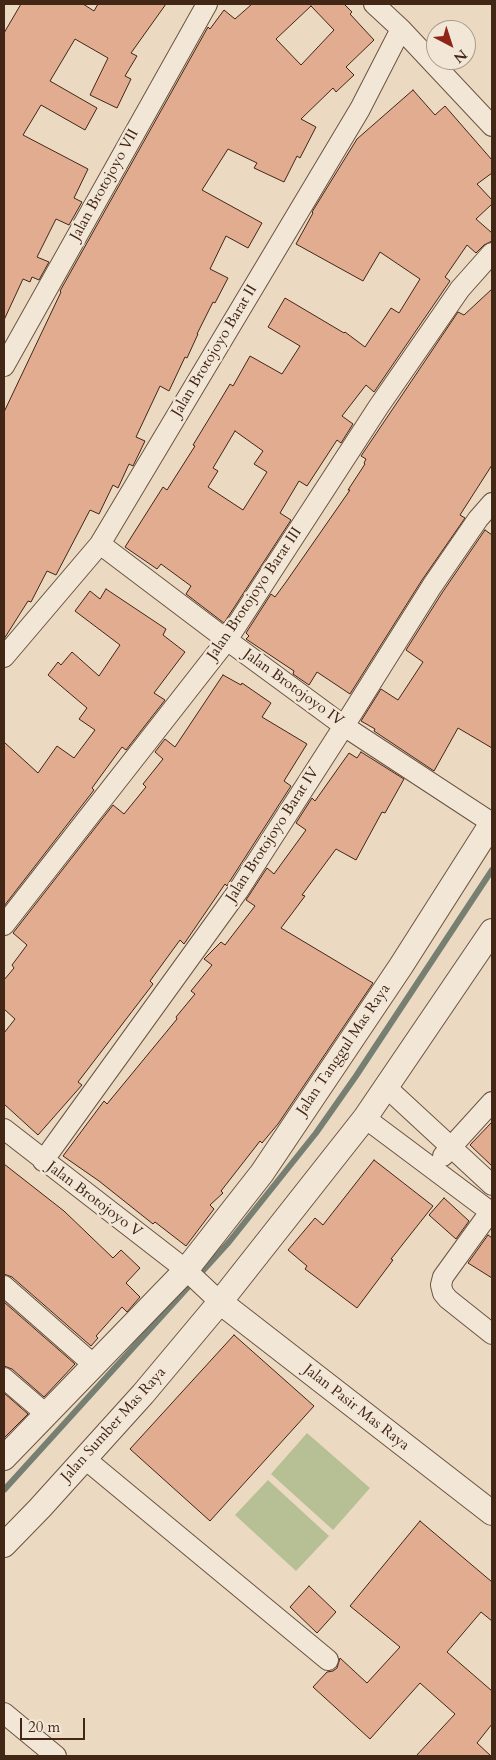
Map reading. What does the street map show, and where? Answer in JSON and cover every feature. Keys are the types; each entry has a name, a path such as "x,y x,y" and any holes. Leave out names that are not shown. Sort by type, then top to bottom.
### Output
{"street":[{"name":"Jalan Brotojoyo VII","path":"4,366 207,4"},
{"path":"374,4 401,29 492,126"},
{"name":"Jalan Brotojoyo Barat II","path":"4,657 100,544 360,109 401,29"},
{"name":"Jalan Brotojoyo Barat III","path":"4,925 227,640 379,406 460,290 492,253"},
{"name":"Jalan Brotojoyo Barat IV","path":"43,1161 238,891 432,586 478,519 492,503"},
{"name":"Jalan Brotojoyo IV","path":"100,544 344,726 492,823"},
{"name":"Jalan Tanggul Mas Raya","path":"187,1271 262,1173 401,966 492,823"},
{"path":"216,1297 365,1118 492,931"},
{"path":"386,1087 492,1185"},
{"path":"432,1168 492,1102"},
{"path":"365,1118 491,1213 443,1277 441,1284 443,1293 448,1299 492,1334"},
{"name":"Jalan Brotojoyo V","path":"4,1129 187,1271 216,1297"},
{"path":"4,1458 187,1271"},
{"path":"4,1286 94,1365"},
{"name":"Jalan Sumber Mas Raya","path":"4,1545 143,1394 216,1297"},
{"name":"Jalan Pasir Mas Raya","path":"216,1297 492,1513"},
{"path":"4,1378 46,1414"},
{"path":"84,1458 328,1660"},
{"path":"4,1713 56,1756"}],"green space":[{"path":"307,1433 370,1488 333,1530 271,1474"},
{"path":"268,1480 329,1536 296,1571 235,1515"}],"building":[{"path":"21,4 83,4 94,11 98,4 166,4 131,53 137,56 125,76 131,79 117,108 90,95 108,58 75,39 50,81 97,108 85,130 41,105 23,135 88,169 74,198 82,202 69,225 56,219 37,257 49,262 39,280 32,277 30,282 23,279 4,320 4,33"},
{"path":"252,4 344,4 352,12 350,14 374,40 346,67 354,75 336,92 333,88 301,119 316,127 300,158 297,156 284,182 254,168 257,163 228,149 202,190 262,223 248,248 226,236 210,269 228,278 215,303 213,302 187,358 185,357 169,391 160,386 136,437 145,441 133,466 129,464 118,488 113,485 99,514 90,510 56,575 47,571 31,602 28,601 4,639 4,412 60,291 208,27 210,29 224,10 235,19","holes":["311,6 334,30 301,65 276,39"]},
{"path":"413,90 435,115 445,106 492,160 492,173 477,184 492,200 492,204 476,219 492,233 492,241 484,245 476,253 467,245 445,277 450,281 374,392 366,385 342,416 353,424 341,443 337,440 307,486 299,481 280,513 291,520 224,623 186,594 191,586 161,564 157,569 125,547 163,487 167,490 195,446 193,445 230,384 233,386 250,356 282,374 300,346 268,327 285,298 345,332 365,347 391,308 399,313 420,279 380,252 363,281 296,244 312,212 357,139","holes":["235,431 263,451 254,464 267,472 243,510 208,487 218,471 213,468"]},
{"path":"492,289 492,465 460,515 465,518 422,580 350,694 317,672 309,685 293,674 294,671 246,639 249,636 246,633 271,594 275,597 350,490 348,490 365,464 366,459 361,456 458,312 464,315"},
{"path":"485,530 492,535 492,748 458,728 434,771 361,721 381,689 398,700 423,662 406,650"},
{"path":"106,589 166,629 163,635 185,652 154,693 165,700 126,750 122,747 92,788 94,790 4,906 4,742 38,773 57,746 74,758 95,730 79,719 87,708 48,675 58,662 61,665 72,652 99,676 120,645 75,611 90,591 100,599"},
{"path":"223,675 241,685 242,683 271,703 262,717 307,744 284,781 291,786 227,886 225,884 184,944 180,940 150,981 153,984 78,1082 82,1085 38,1135 4,1104 4,1033 15,1019 4,1009 4,980 14,968 12,965 27,945 13,933 113,805 124,814 146,787 143,784 163,759 155,752 165,739 175,747"},
{"path":"361,752 404,779 385,813 382,812 356,860 336,849 302,895 305,896 281,928 373,983 278,1124 262,1143 260,1141 221,1191 223,1193 210,1205 214,1209 186,1246 155,1222 153,1224 99,1181 63,1156 104,1101 107,1104 177,1019 176,1017 195,994 191,991 212,965 204,959 221,942 225,945 255,906 246,900 267,868 274,874 306,830 296,823 312,798 315,801 349,753 357,758"},
{"path":"492,1122 492,1166 470,1145"},
{"path":"374,1160 433,1206 391,1259 393,1260 357,1308 305,1269 307,1266 288,1250 315,1218 323,1225"},
{"path":"4,1164 64,1211 113,1258 121,1250 140,1268 126,1283 140,1297 127,1312 122,1307 96,1336 98,1338 91,1346 12,1277 4,1274"},
{"path":"444,1198 469,1221 456,1239 429,1215"},
{"path":"488,1235 492,1238 492,1278 468,1263"},
{"path":"4,1302 75,1364 44,1397 12,1369 4,1366"},
{"path":"234,1335 314,1406 210,1521 130,1449"},
{"path":"4,1393 28,1414 4,1438"},
{"path":"420,1521 492,1582 492,1621 481,1612 447,1652 492,1691 492,1724 477,1743 491,1756 416,1756 455,1714 420,1683 370,1739 313,1687 327,1672 337,1668 340,1658 367,1683 400,1647 350,1606"},
{"path":"309,1586 336,1612 317,1633 290,1607"}],"waterway":[{"path":"4,1490 229,1242 316,1133 356,1076 492,870"}]}
